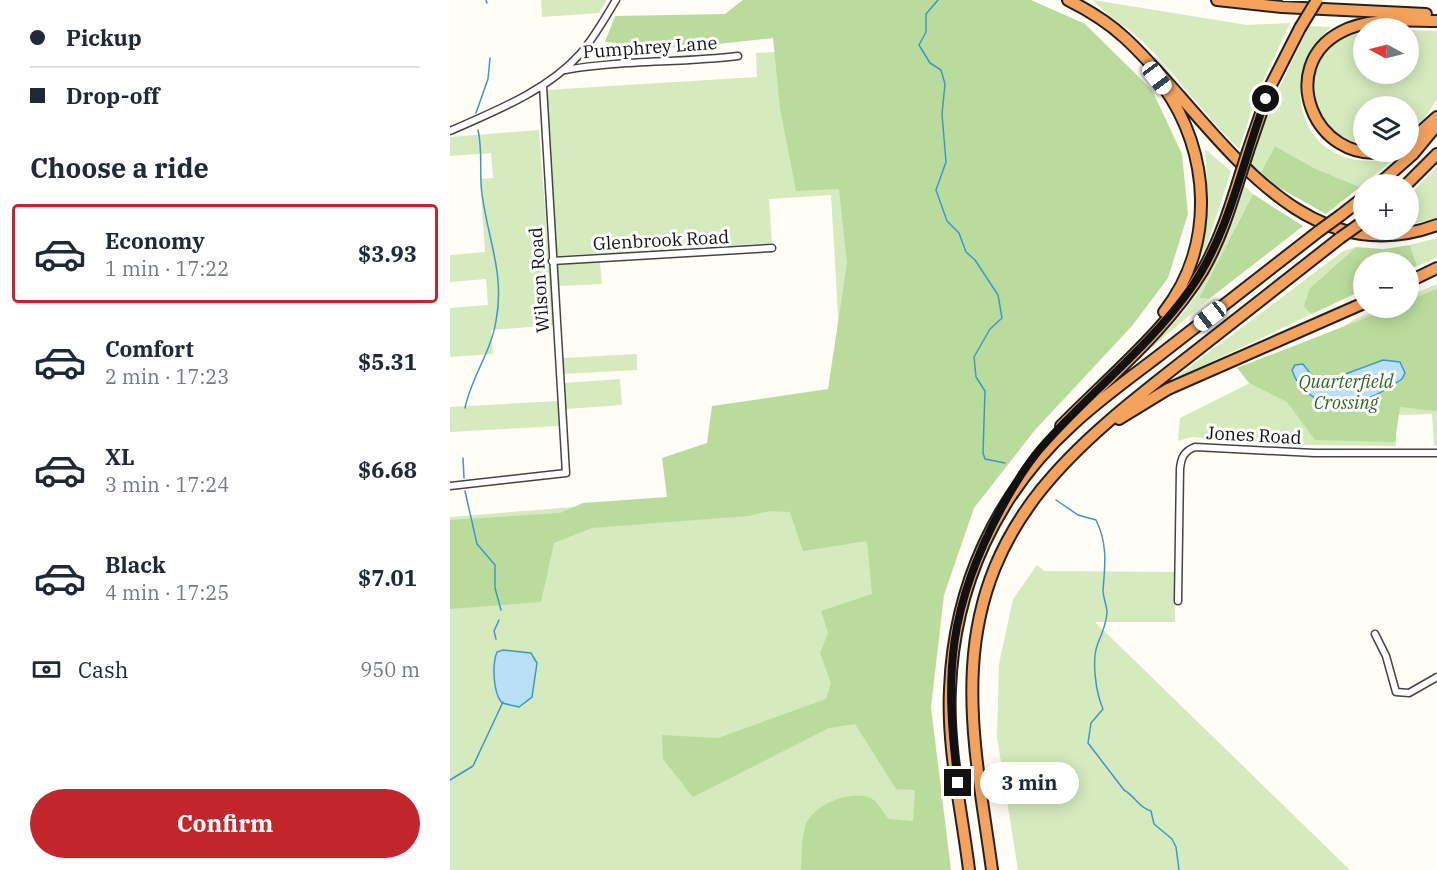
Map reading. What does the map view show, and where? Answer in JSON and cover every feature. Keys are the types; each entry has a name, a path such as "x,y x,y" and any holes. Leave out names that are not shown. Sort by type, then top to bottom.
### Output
{"highway":[{"path":"1068,0 1124,36 1234,157 1258,181 1295,208 1317,220 1361,234 1399,235 1437,225"},
{"path":"1217,0 1282,7 1437,15"},
{"path":"969,870 950,716 951,663 960,610 977,556 1025,468 1046,441 1172,312 1202,272 1223,228 1270,87 1299,28 1317,0"},
{"path":"1353,150 1331,139 1321,129 1310,105 1308,92 1316,55 1332,37 1355,26 1385,21 1437,21"},
{"path":"1124,36 1175,102 1186,125 1198,161 1202,202 1197,238 1186,274 1168,308 1129,357"},
{"path":"1419,133 1437,117"},
{"path":"1390,174 1413,154 1437,125"},
{"path":"1417,174 1437,154"},
{"path":"1002,507 1028,470 1072,424 1353,206"},
{"path":"992,870 972,715 973,665 981,614 997,564 1021,517 1047,480 1113,416 1353,229"},
{"path":"1419,277 1437,269"},
{"path":"1077,450 1117,420 1168,389 1353,308"}],"street":[{"path":"450,131 543,86 564,70 586,46 616,0"},
{"name":"Pumphrey Lane","path":"564,70 603,63 675,63 738,56"},
{"name":"Wilson Road","path":"450,486 566,473 543,86"},
{"name":"Glenbrook Road","path":"552,261 772,248"},
{"name":"Jones Road","path":"1178,601 1180,469 1183,455 1190,449 1194,447 1310,453 1437,453"},
{"path":"1375,634 1386,656 1396,692 1409,693 1437,677"}],"green space":[{"path":"541,0 607,0 599,13 542,17"},
{"path":"743,0 1031,0 1085,24 1152,90 1182,154 1188,214 1168,278 1132,326 1035,430 974,508 944,595 931,707 951,870 801,870 805,827 816,812 834,800 845,797 866,797 874,800 889,819 913,821 915,790 896,789 855,724 829,728 693,797 663,759 662,735 718,738 826,699 831,683 820,653 828,633 821,611 872,594 867,541 803,551 790,512 770,511 748,516 592,528 554,543 541,602 450,609 450,520 560,513 583,503 667,497 662,458 707,443 712,406 828,389 847,263 839,189 796,191 780,108 773,38 681,48 605,42 615,16 725,14"},
{"path":"1093,0 1247,25 1290,23 1259,90 1239,149 1156,55"},
{"path":"1309,26 1331,27 1313,48 1302,73 1301,101 1309,127 1327,148 1353,159 1353,162 1390,162 1376,174 1353,174 1353,184 1316,169 1275,146 1261,172 1251,164 1270,107"},
{"path":"1419,30 1437,31 1437,99 1424,119 1419,123 1419,96 1353,96 1353,141 1330,129 1320,115 1314,99 1313,81 1317,64 1326,49 1341,37 1353,33 1353,84 1419,84"},
{"path":"822,49 982,465 926,628 939,870 450,870 450,517 848,485 831,195 769,199 772,243 556,256 546,90 757,77 756,53"},
{"path":"539,130 554,325 491,330 493,354 450,357 450,308 488,305 486,279 450,282 450,255 485,252 480,179 493,178 491,153 450,156 450,137"},
{"path":"1275,146 1316,169 1353,184 1353,193 1326,214 1276,186 1261,172"},
{"path":"1205,149 1231,171 1206,248 1192,271 1205,211 1207,181"},
{"path":"1437,167 1437,218 1419,222 1419,185"},
{"path":"1244,185 1253,194 1199,298 1209,299 1131,365 1192,301 1211,269 1226,236"},
{"path":"1253,194 1303,226 1209,299 1199,298"},
{"path":"1437,238 1437,258 1419,265 1419,252 1412,252 1410,245"},
{"path":"1410,245 1412,252 1353,252 1353,295 1316,312 1310,313 1304,306 1310,288 1356,247 1384,249"},
{"path":"1356,247 1310,288 1310,312 1316,312 1171,381 1343,251"},
{"path":"600,262 602,284 559,286 557,265"},
{"name":"Quarterfield Crossing","path":"1437,284 1437,446 1434,446 1432,414 1396,415 1396,446 1307,445 1191,437 1178,441 1180,418 1286,365 1355,319 1419,318 1419,292"},
{"name":"Quarterfield Crossing","path":"1437,289 1437,411 1400,407 1395,442 1315,440 1287,402 1249,383 1237,368 1365,318 1419,318 1419,296"},
{"path":"637,354 637,370 563,374 563,358"},
{"path":"620,379 622,405 566,409 564,383"},
{"path":"558,401 559,426 450,432 450,407"},
{"path":"1037,565 1044,571 1175,572 1175,622 1095,622 1350,870 1018,870 997,737 999,664 1013,599"}],"water":[{"path":"1383,360 1400,362 1405,373 1402,379 1380,393 1343,404 1331,404 1308,393 1298,383 1292,370 1295,365 1303,364 1312,376 1324,382"},
{"path":"503,650 531,653 537,663 532,697 519,707 502,703 497,692 494,664 497,652"}],"waterway":[{"path":"938,0 926,14 926,32 919,45 930,63 941,70 945,84 942,114 946,162 936,190 947,221 959,233 966,252 975,260 998,295 1002,318 990,329 974,357 976,377 985,391 983,453 985,459 1005,463"},
{"path":"476,113 488,79 490,58"},
{"path":"465,408 493,332 498,304 495,257 482,194 478,130"},
{"path":"463,458 464,478"},
{"path":"465,491 477,544 495,565 495,588 501,610"},
{"path":"1056,500 1078,515 1096,520 1104,546 1103,590 1107,613 1095,658 1096,686 1103,709 1091,723 1088,743 1124,790 1151,811 1154,824 1172,839 1176,847 1179,870"},
{"path":"496,639 494,631 499,620"},
{"path":"450,780 473,766 503,702"}],"route":[{"path":"958,783 950,716 951,663 960,610 977,556 1012,489 1046,441 1166,319 1202,272 1223,228 1266,99"}]}
